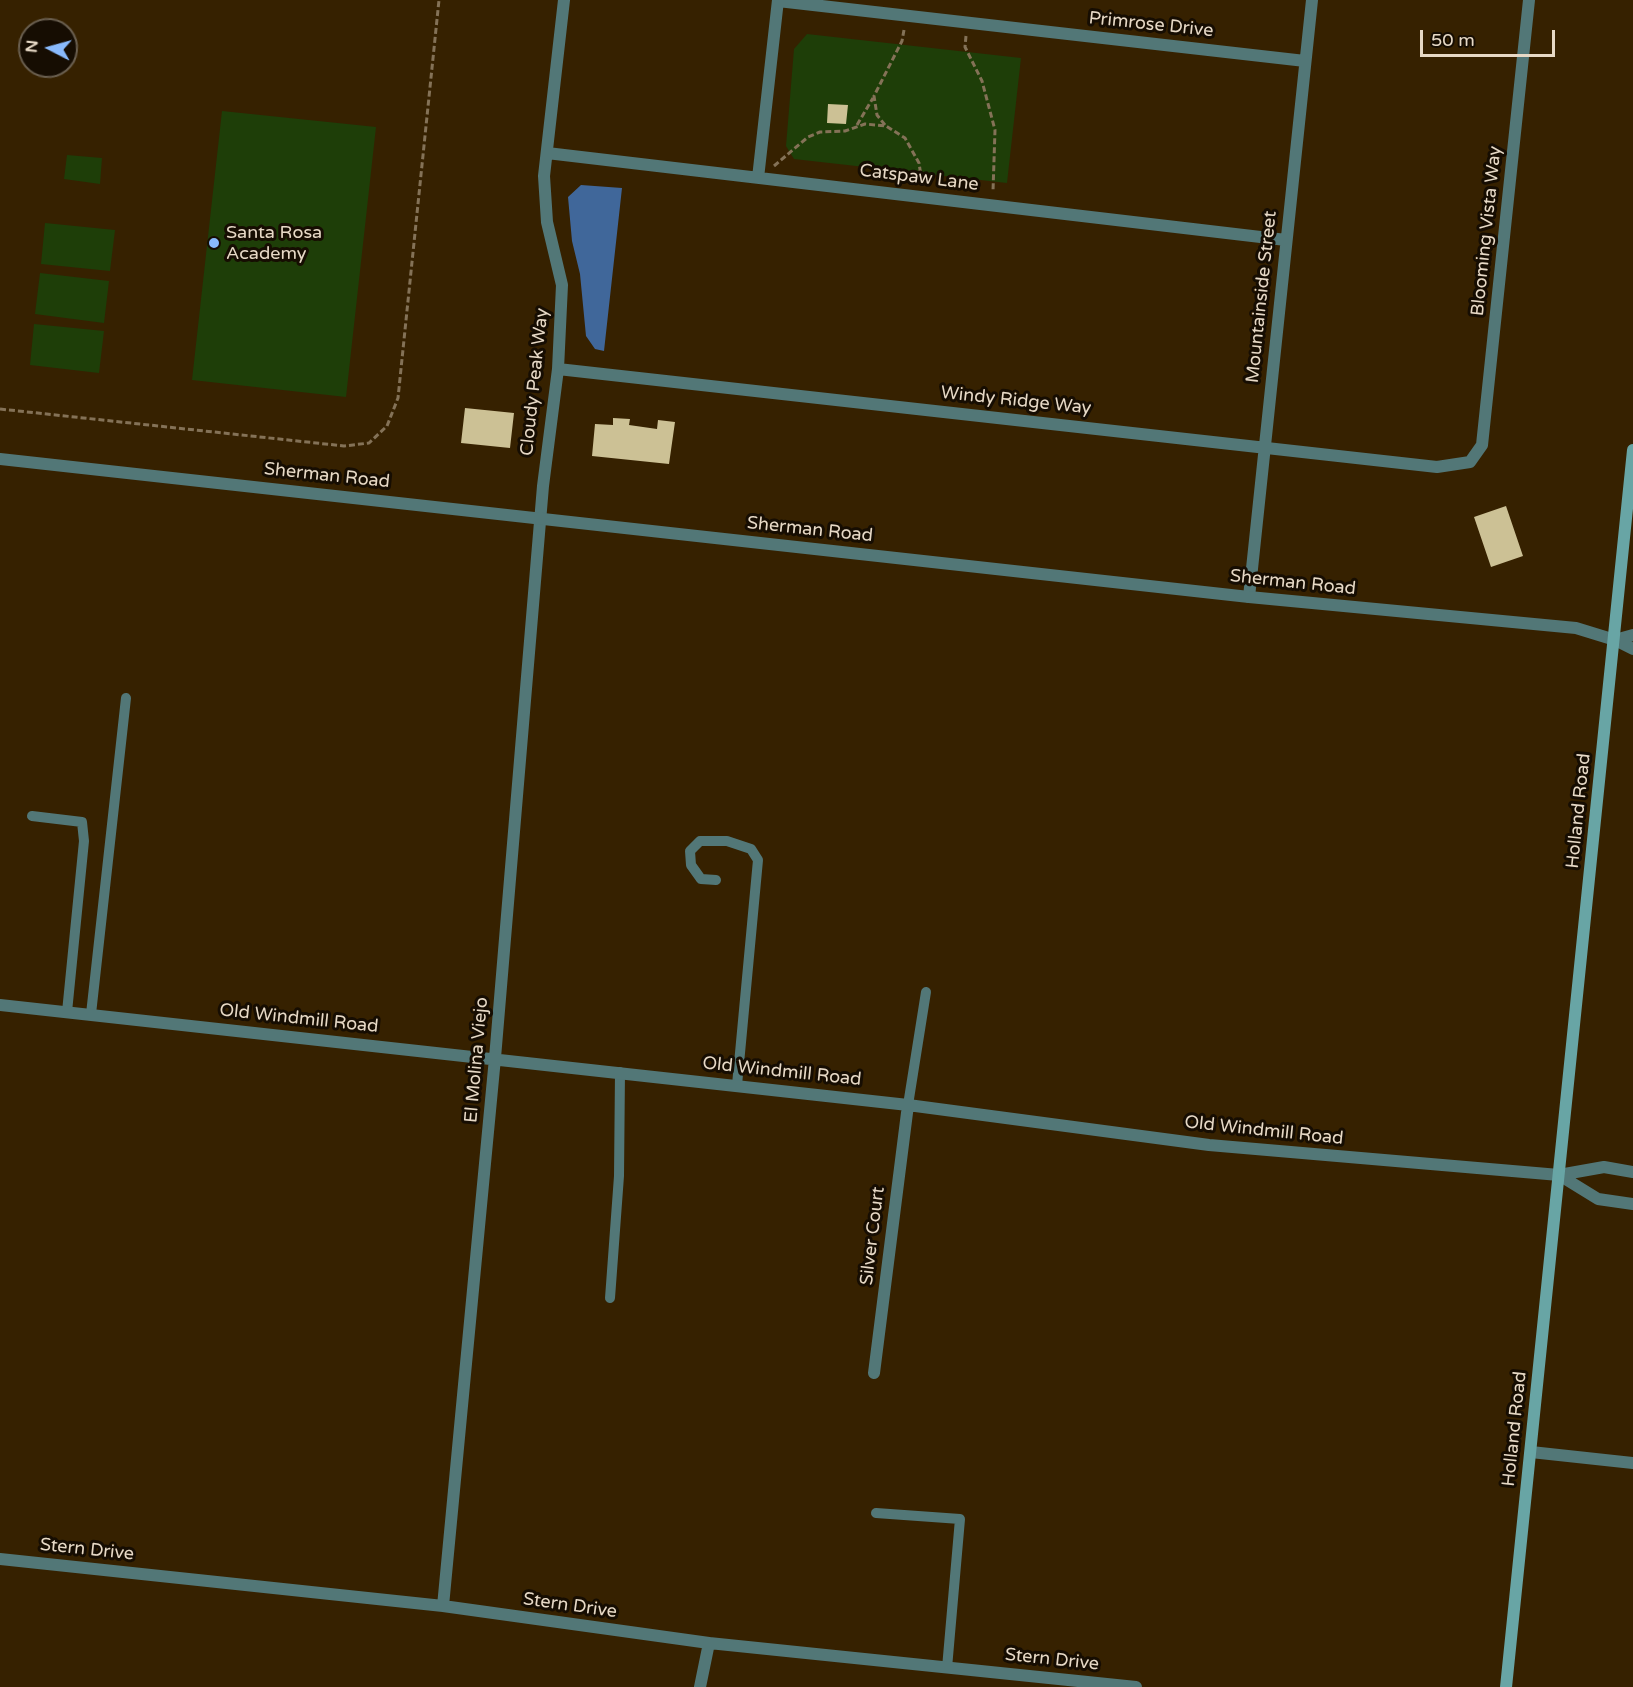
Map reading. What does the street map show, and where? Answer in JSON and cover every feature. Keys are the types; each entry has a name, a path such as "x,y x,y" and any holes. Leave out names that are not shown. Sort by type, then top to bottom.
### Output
{"main road":[{"name":"Holland Road","path":"1506,1687 1633,450"}],"street":[{"name":"Cloudy Peak Way","path":"542,518 550,417 558,369 562,285 547,222 544,176 564,0"},
{"name":"Mountainside Street","path":"1249,597 1312,0"},
{"name":"Blooming Vista Way","path":"1470,462 1482,445 1529,0"},
{"name":"Primrose Drive","path":"778,1 1305,61"},
{"path":"758,178 778,1"},
{"name":"Catspaw Lane","path":"547,153 1286,240"},
{"name":"Windy Ridge Way","path":"558,369 1264,449 1437,466 1470,462"},
{"name":"Sherman Road","path":"0,459 1249,597 1576,628 1615,640 1633,649"},
{"name":"El Molina Viejo","path":"443,1606 495,1058 542,518"},
{"path":"1615,640 1633,635"},
{"name":"Old Windmill Road","path":"0,1005 737,1085 1209,1145 1559,1175"},
{"name":"Silver Court","path":"874,1373 908,1105"},
{"path":"1559,1175 1604,1167 1633,1172"},
{"path":"1559,1175 1598,1199 1633,1204"},
{"path":"1531,1452 1633,1463"},
{"name":"Stern Drive","path":"0,1559 443,1606 708,1643 1136,1687"},
{"path":"700,1687 708,1643"}],"lane":[{"path":"91,1014 126,698"},
{"path":"32,816 81,822 84,841 67,1012"},
{"path":"716,880 701,879 691,865 690,851 700,841 727,841 751,849 758,860 755,921 737,1085"},
{"path":"908,1105 926,992"},
{"path":"610,1298 619,1176 620,1072"},
{"path":"876,1513 960,1519 947,1668"}],"path":[{"path":"0,409 344,446 369,443 387,426 398,398 439,0"},
{"path":"857,125 902,41 906,16"},
{"path":"968,23 965,46 982,81 995,130 992,205"},
{"path":"874,96 877,115 886,126 905,138 915,151 922,175 921,197"},
{"path":"758,178 808,137 820,132 845,131 857,125 886,126"}],"green space":[{"path":"807,34 1021,58 1007,183 794,159 786,146 794,49"},
{"path":"222,111 376,127 346,397 192,380"},
{"path":"67,155 102,158 100,184 64,179"},
{"path":"45,223 115,230 110,271 41,264"},
{"path":"40,273 109,281 104,323 35,314"},
{"path":"34,324 104,331 99,373 30,365"}],"water":[{"path":"581,185 622,188 604,351 595,349 586,336 580,274 572,241 568,197"}],"building":[{"path":"828,104 848,105 846,124 827,123"},
{"path":"465,408 514,413 510,448 461,443"},
{"path":"613,418 630,419 629,425 657,429 658,420 675,422 669,464 592,456 595,424 613,425"},
{"path":"1506,506 1523,556 1491,567 1474,517"}],"place":[{"name":"Santa Rosa Academy","path":"214,243"}]}
